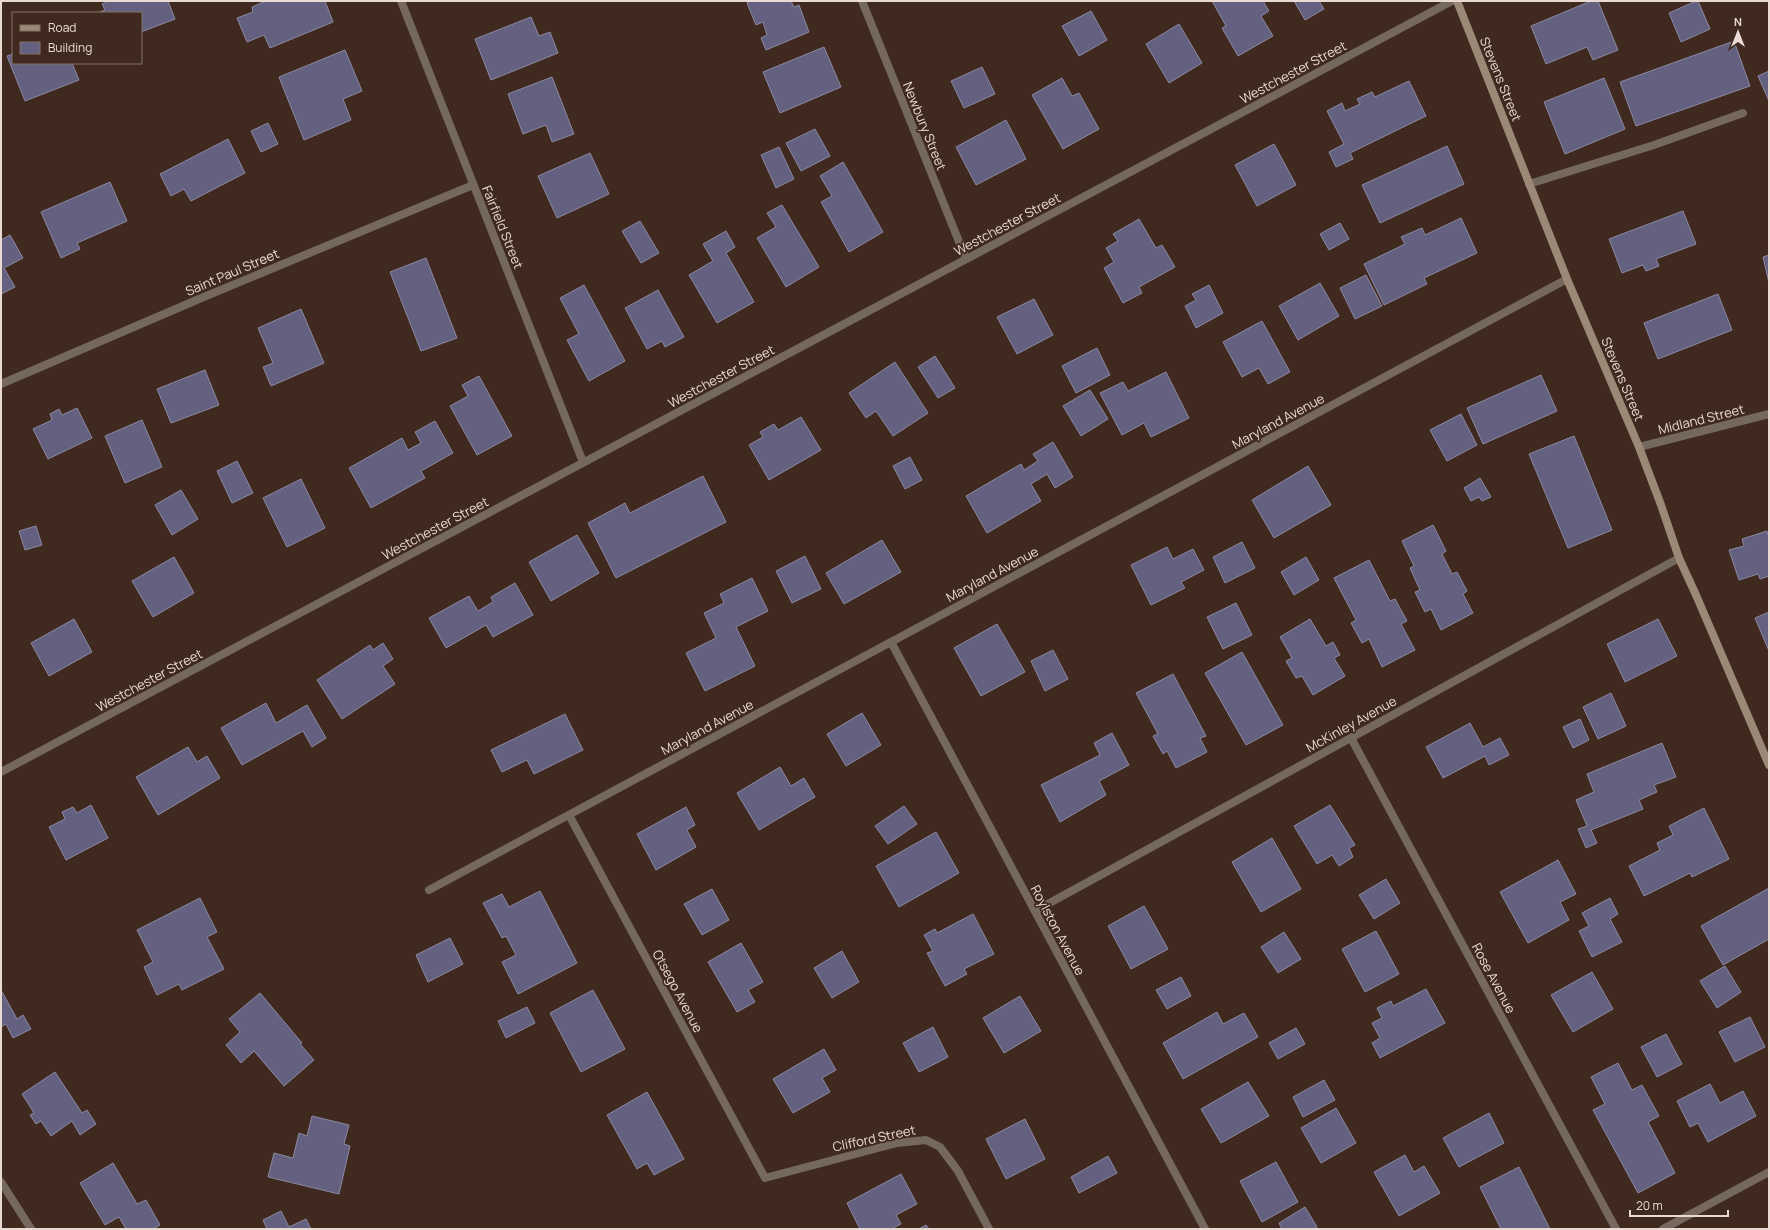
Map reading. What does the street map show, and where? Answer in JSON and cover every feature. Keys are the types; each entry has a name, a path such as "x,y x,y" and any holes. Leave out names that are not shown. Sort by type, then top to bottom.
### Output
{"main road":[{"name":"Stevens Street","path":"1457,1 1567,279 1639,447 1661,504 1679,558 1769,765"}],"street":[{"name":"Fairfield Street","path":"401,1 583,462"},
{"name":"Newbury Street","path":"862,1 966,259"},
{"name":"Westchester Street","path":"1,772 1452,1"},
{"path":"1529,184 1654,145 1743,113"},
{"name":"Saint Paul Street","path":"1,384 198,299 473,185"},
{"name":"Maryland Avenue","path":"429,890 1567,279"},
{"name":"Midland Street","path":"1639,447 1769,414"},
{"name":"McKinley Avenue","path":"1035,911 1679,558"},
{"name":"Roylston Avenue","path":"891,642 1205,1229"},
{"name":"Rose Avenue","path":"1351,738 1616,1229"},
{"name":"Otsego Avenue","path":"569,815 765,1178"},
{"name":"Clifford Street","path":"765,1178 897,1143 926,1140 940,1147 958,1171 989,1229"},
{"path":"1663,1229 1769,1172"},
{"path":"1,1182 31,1229"}],"building":[{"path":"109,1 168,1 175,19 142,32 142,12 100,12 105,10 102,4"},
{"path":"266,1 325,1 333,22 270,48 264,35 247,42 237,18 253,12 252,7"},
{"path":"752,1 791,1 794,7 799,5 809,32 766,50 761,38 767,35 763,22 756,25 747,3"},
{"path":"1212,1 1263,1 1269,11 1261,16 1273,36 1238,56 1222,28 1226,26"},
{"path":"1294,1 1319,1 1324,9 1305,20"},
{"path":"1591,1 1598,1 1618,50 1593,60 1587,47 1546,64 1531,26"},
{"path":"1698,1 1710,29 1681,42 1669,13"},
{"path":"1091,11 1107,40 1079,56 1062,26"},
{"path":"531,17 539,36 550,32 558,53 491,80 475,39"},
{"path":"1179,24 1202,63 1169,83 1146,44"},
{"path":"1734,41 1750,86 1636,126 1620,82"},
{"path":"824,47 841,87 780,113 763,72"},
{"path":"345,50 362,91 343,99 351,120 304,140 279,77"},
{"path":"12,54 12,64 72,64 79,80 25,101 7,56"},
{"path":"982,67 995,94 964,108 951,81"},
{"path":"1769,71 1769,101 1758,76"},
{"path":"552,77 574,134 552,142 546,125 523,134 508,94"},
{"path":"1062,78 1072,96 1079,93 1099,129 1063,149 1032,95"},
{"path":"1604,78 1625,129 1565,154 1544,102"},
{"path":"1409,81 1426,116 1350,153 1353,159 1336,167 1329,152 1344,144 1327,111 1342,103 1345,111 1360,104 1357,99 1372,92 1375,97"},
{"path":"1006,120 1026,159 976,185 956,147"},
{"path":"268,123 278,144 261,152 251,131"},
{"path":"815,129 830,156 801,171 786,143"},
{"path":"228,139 245,173 191,201 184,189 171,196 160,174"},
{"path":"1274,144 1296,185 1257,206 1235,165"},
{"path":"1447,146 1464,184 1380,223 1362,185"},
{"path":"779,147 794,179 776,188 761,155"},
{"path":"590,153 609,194 557,218 538,176"},
{"path":"843,162 883,232 849,252 821,202 832,196 820,176"},
{"path":"110,182 127,221 77,243 80,249 61,258 41,212"},
{"path":"782,205 819,267 786,287 757,238 776,227 767,213"},
{"path":"1683,211 1696,244 1656,259 1659,266 1646,271 1643,265 1622,273 1609,239"},
{"path":"1461,218 1477,253 1424,278 1427,284 1384,305 1364,264 1405,244 1401,237 1422,228 1425,235"},
{"path":"1139,219 1156,248 1162,245 1175,267 1139,287 1142,293 1123,303 1104,268 1114,262 1106,248 1118,241 1113,234"},
{"path":"640,221 659,253 641,263 622,231"},
{"path":"1340,223 1349,239 1329,250 1320,234"},
{"path":"726,231 735,247 726,253 754,302 717,323 689,275 713,261 703,244"},
{"path":"10,235 23,258 4,268 15,287 1,294 1,240"},
{"path":"1769,255 1769,283 1763,257"},
{"path":"426,258 457,338 421,351 390,272"},
{"path":"1366,275 1382,306 1355,319 1340,288"},
{"path":"1320,283 1339,316 1298,340 1279,306"},
{"path":"584,285 625,361 589,381 567,340 579,334 560,298"},
{"path":"1209,285 1223,313 1196,328 1185,306 1196,300 1192,294"},
{"path":"658,290 684,337 665,347 662,341 647,349 625,308"},
{"path":"1718,294 1732,330 1658,359 1644,323"},
{"path":"1034,299 1053,335 1017,354 997,317"},
{"path":"301,309 324,363 271,386 263,367 273,363 258,328"},
{"path":"1262,321 1290,372 1268,384 1259,368 1242,377 1223,342"},
{"path":"1097,348 1110,375 1076,393 1062,366"},
{"path":"935,356 955,388 938,398 918,367"},
{"path":"895,362 928,413 893,436 876,411 866,418 849,393"},
{"path":"205,370 219,405 171,423 157,389"},
{"path":"1166,372 1189,418 1151,437 1144,423 1122,435 1100,393 1123,382 1128,391"},
{"path":"1541,375 1557,411 1483,444 1467,408"},
{"path":"479,376 512,436 477,455 450,406 468,396 462,385"},
{"path":"1090,390 1108,419 1081,436 1063,406"},
{"path":"77,408 92,438 48,459 33,429 52,420 50,414 59,409 62,415"},
{"path":"1461,414 1477,445 1447,461 1430,430"},
{"path":"801,417 821,450 769,480 749,445 763,437 760,432 774,424 778,430"},
{"path":"142,420 162,467 125,483 105,436"},
{"path":"435,421 453,453 421,471 425,478 371,508 349,468 402,438 408,450 421,443 415,432"},
{"path":"1574,436 1612,530 1568,548 1529,454"},
{"path":"1053,442 1073,477 1055,488 1047,474 1031,484 1041,501 987,533 966,496 1021,464 1024,470 1038,461 1033,454"},
{"path":"910,457 922,480 905,489 893,466"},
{"path":"237,461 253,493 232,503 217,471"},
{"path":"1308,466 1331,505 1274,538 1252,500"},
{"path":"703,476 726,522 616,578 588,523 625,503 630,513"},
{"path":"1480,478 1491,497 1482,501 1479,497 1471,501 1464,488"},
{"path":"301,479 325,528 287,547 263,498"},
{"path":"181,490 198,519 172,535 155,505"},
{"path":"1433,525 1446,551 1442,554 1452,574 1457,572 1467,591 1463,594 1473,613 1441,630 1431,609 1425,612 1415,592 1420,590 1410,568 1414,566 1402,541"},
{"path":"36,526 42,545 25,550 19,531"},
{"path":"1767,531 1769,538 1769,576 1760,579 1758,574 1739,580 1729,550 1744,546 1742,539"},
{"path":"577,535 599,573 551,601 529,562"},
{"path":"882,540 901,572 844,604 826,573"},
{"path":"1242,542 1255,568 1225,583 1213,557"},
{"path":"1167,547 1173,559 1193,549 1204,570 1181,582 1185,588 1151,605 1131,565"},
{"path":"805,556 821,589 792,603 776,571"},
{"path":"174,557 194,593 153,617 132,581"},
{"path":"1306,557 1319,580 1294,595 1281,572"},
{"path":"1369,560 1390,601 1395,599 1407,621 1401,624 1415,650 1382,667 1369,639 1362,643 1351,623 1356,620 1334,578"},
{"path":"752,578 768,611 736,627 755,666 705,691 686,653 716,638 704,613 724,603 720,594"},
{"path":"515,583 533,615 493,637 486,625 446,648 429,618 469,596 478,611 493,602 491,597"},
{"path":"1236,603 1252,635 1223,649 1207,617"},
{"path":"1769,612 1769,651 1755,618"},
{"path":"74,619 92,652 49,676 31,643"},
{"path":"1310,619 1326,646 1333,642 1340,655 1334,658 1345,676 1313,695 1302,676 1296,678 1286,661 1292,658 1280,637"},
{"path":"1658,619 1677,656 1625,682 1607,644"},
{"path":"997,624 1025,672 981,696 954,648"},
{"path":"383,643 393,659 383,666 395,684 342,719 317,680 370,645 373,650"},
{"path":"1053,650 1068,679 1045,691 1031,661"},
{"path":"1242,652 1283,725 1246,745 1205,673"},
{"path":"1173,674 1206,736 1200,738 1207,752 1176,768 1167,751 1163,754 1153,736 1158,734 1136,693"},
{"path":"1611,693 1626,726 1598,739 1583,707"},
{"path":"266,703 276,723 307,705 326,738 312,747 303,731 242,765 221,728"},
{"path":"862,713 881,745 846,766 827,734"},
{"path":"565,714 583,750 534,774 527,760 502,772 491,750"},
{"path":"1580,719 1589,740 1573,748 1563,727"},
{"path":"1470,723 1483,747 1500,738 1509,755 1489,765 1485,756 1443,778 1426,747"},
{"path":"1112,733 1129,765 1099,781 1106,795 1060,822 1041,785 1100,755 1094,743"},
{"path":"1662,743 1676,777 1654,785 1657,792 1639,800 1643,809 1591,830 1597,843 1586,848 1578,829 1587,826 1576,800 1594,792 1587,774"},
{"path":"188,747 197,762 207,756 220,778 158,815 136,777"},
{"path":"780,767 791,786 804,778 815,797 759,830 737,793"},
{"path":"91,805 108,838 66,860 49,827 65,819 62,812 73,807 77,813"},
{"path":"1330,805 1355,845 1349,848 1353,857 1339,866 1332,855 1317,864 1294,826"},
{"path":"904,806 917,824 888,844 875,826"},
{"path":"686,807 695,825 687,830 696,847 656,870 637,834"},
{"path":"1704,808 1729,859 1692,877 1690,873 1644,896 1629,866 1660,850 1657,843 1673,835 1669,826"},
{"path":"936,832 959,873 899,907 876,866"},
{"path":"1272,838 1301,889 1261,912 1232,862"},
{"path":"1558,860 1576,894 1560,902 1569,920 1528,943 1500,892"},
{"path":"1386,879 1400,903 1374,919 1359,895"},
{"path":"1769,888 1769,939 1723,965 1701,926"},
{"path":"712,889 729,920 702,935 684,904"},
{"path":"540,891 577,963 518,994 502,962 516,955 506,936 502,938 483,903 502,894 509,907"},
{"path":"200,898 217,932 207,937 224,969 182,990 179,984 157,995 144,967 153,962 137,930"},
{"path":"1610,898 1618,914 1610,919 1622,942 1592,957 1579,931 1589,926 1582,913"},
{"path":"1144,906 1168,949 1131,969 1108,926"},
{"path":"973,914 994,954 964,969 967,974 945,986 927,953 933,951 924,935 935,929 937,933"},
{"path":"1376,931 1399,974 1365,992 1342,949"},
{"path":"1284,932 1301,959 1278,973 1261,947"},
{"path":"450,938 463,964 428,982 416,955"},
{"path":"741,943 763,982 748,990 755,1002 737,1012 708,962"},
{"path":"842,951 859,982 832,998 814,968"},
{"path":"1725,966 1741,992 1717,1008 1700,981"},
{"path":"1592,972 1613,1009 1573,1032 1551,995"},
{"path":"1181,977 1191,996 1167,1009 1156,990"},
{"path":"1426,989 1445,1023 1380,1058 1372,1043 1380,1038 1372,1023 1382,1018 1377,1008 1391,1001 1393,1006"},
{"path":"1,990 17,1019 23,1015 31,1029 13,1038 6,1024 1,1027"},
{"path":"593,990 625,1049 581,1072 550,1013"},
{"path":"260,993 302,1043 300,1044 314,1060 284,1086 254,1051 241,1063 226,1045 240,1032 229,1019"},
{"path":"1020,996 1041,1031 1004,1053 983,1018"},
{"path":"527,1007 535,1023 506,1038 498,1021"},
{"path":"1217,1012 1223,1024 1244,1013 1258,1037 1183,1079 1163,1043"},
{"path":"1750,1017 1765,1047 1735,1062 1719,1032"},
{"path":"933,1027 948,1057 919,1072 903,1043"},
{"path":"1296,1028 1305,1044 1278,1059 1269,1043"},
{"path":"1666,1034 1682,1064 1657,1077 1641,1047"},
{"path":"824,1049 836,1070 822,1078 830,1092 793,1113 773,1079"},
{"path":"1618,1063 1632,1090 1642,1085 1659,1116 1648,1122 1675,1173 1638,1193 1593,1110 1605,1104 1591,1077"},
{"path":"55,1072 82,1113 87,1110 96,1124 80,1135 72,1121 51,1136 41,1121 36,1124 30,1115 34,1113 22,1094"},
{"path":"1324,1080 1335,1100 1303,1117 1293,1097"},
{"path":"1248,1082 1269,1116 1221,1143 1201,1109"},
{"path":"1710,1084 1720,1103 1743,1091 1756,1116 1708,1142 1698,1123 1690,1127 1677,1101"},
{"path":"647,1092 684,1159 654,1175 647,1163 637,1169 607,1115"},
{"path":"1336,1108 1356,1143 1321,1163 1301,1128"},
{"path":"1489,1113 1504,1143 1459,1167 1443,1138"},
{"path":"312,1116 349,1125 344,1144 350,1146 339,1194 268,1177 274,1153 293,1158 299,1133 307,1136"},
{"path":"1025,1119 1045,1159 1006,1179 986,1139"},
{"path":"1405,1155 1414,1172 1424,1166 1440,1193 1399,1216 1374,1172"},
{"path":"1108,1156 1117,1173 1079,1193 1071,1177"},
{"path":"1276,1162 1298,1202 1262,1222 1240,1181"},
{"path":"113,1163 137,1204 146,1200 160,1225 153,1229 126,1229 119,1217 105,1225 80,1183"},
{"path":"1519,1167 1550,1229 1501,1229 1480,1187"},
{"path":"901,1174 917,1204 896,1215 901,1224 891,1229 860,1229 847,1203"},
{"path":"1305,1207 1317,1227 1313,1229 1282,1229 1279,1223"},
{"path":"281,1211 289,1227 306,1219 311,1229 267,1229 263,1220"},
{"path":"926,1225 929,1229 919,1229"}]}
